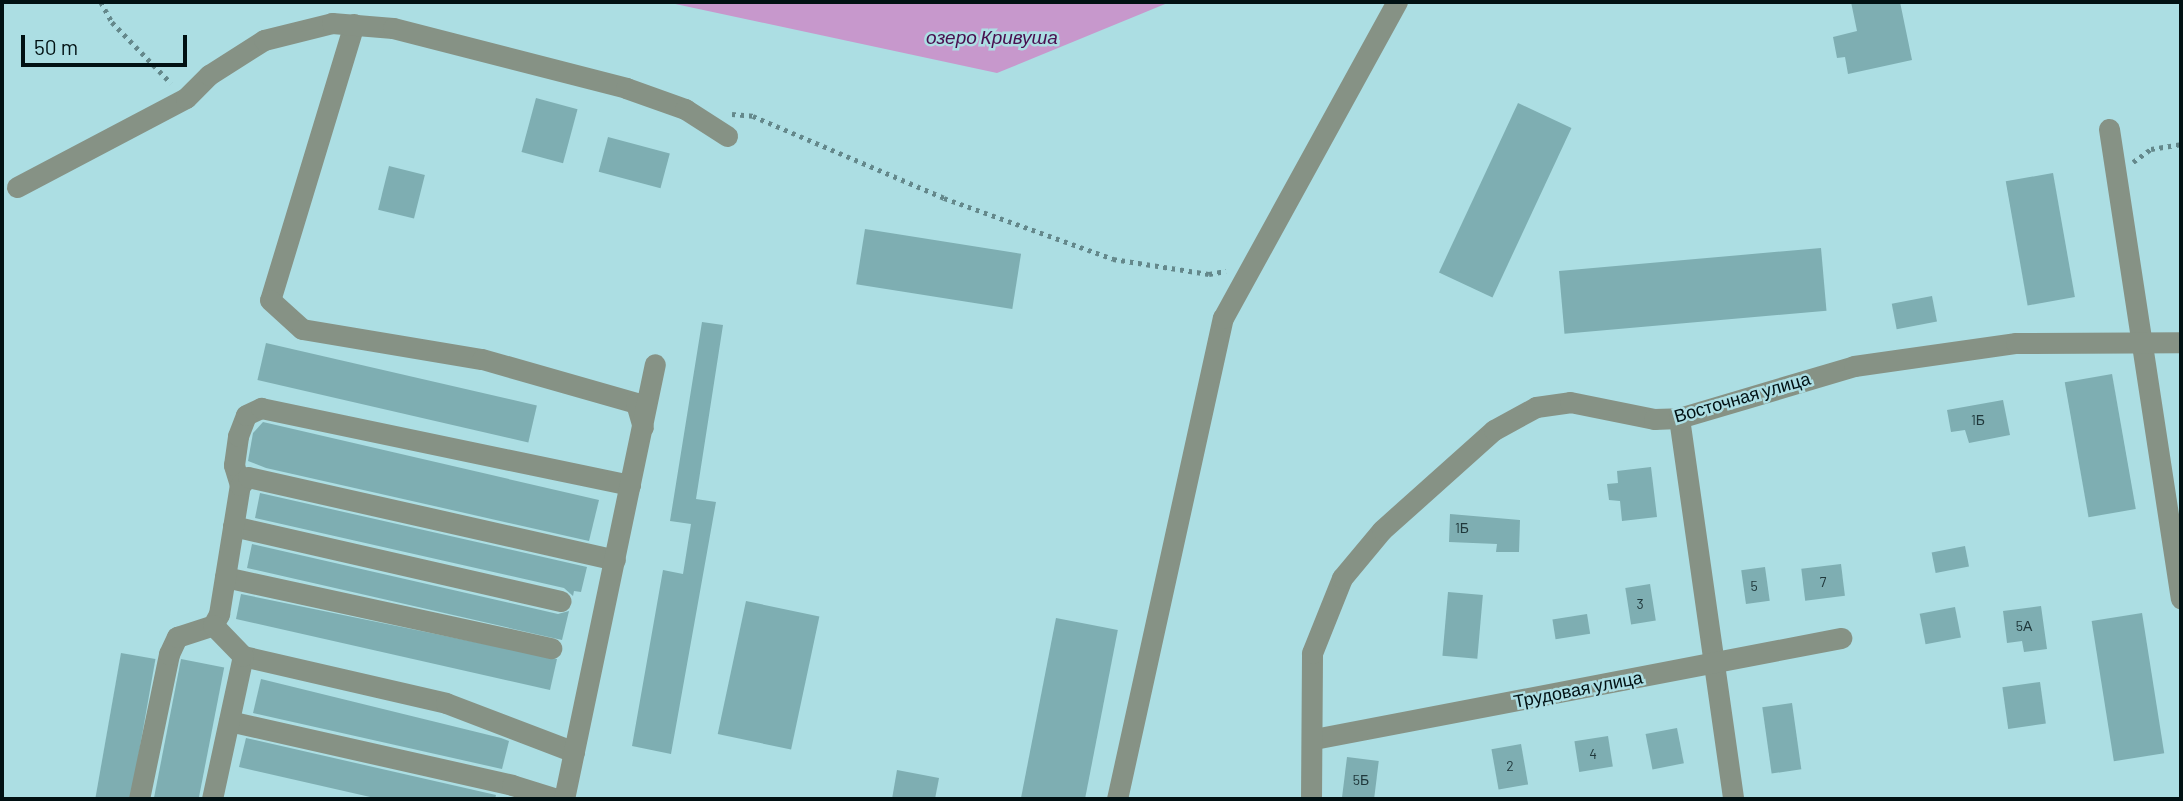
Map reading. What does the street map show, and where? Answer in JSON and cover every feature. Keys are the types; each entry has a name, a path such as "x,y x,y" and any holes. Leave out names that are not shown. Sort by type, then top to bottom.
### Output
{"street":[{"path":"1117,799 1223,318 1397,2"},
{"path":"17,187 186,99 209,75 264,40 332,23 393,28 626,88 685,109 727,136"},
{"path":"354,24 270,300 302,329 482,359 636,403 643,427"},
{"path":"2109,129 2141,343 2178,552 2181,599"},
{"name":"Восточная улица","path":"1311,799 1314,739 1312,653 1342,578 1382,530 1494,430 1536,407 1570,402 1654,419 1679,418 1854,366 2016,343 2181,342"},
{"path":"564,799 655,364"},
{"path":"213,625 225,577 240,485 234,465 238,436 246,415 261,408 631,485"},
{"path":"1679,418 1733,799"},
{"path":"240,485 248,477 615,560"},
{"path":"233,526 561,601"},
{"path":"225,577 551,648"},
{"path":"213,625 243,656 446,703 574,752"},
{"path":"139,799 169,654 177,637 213,625"},
{"name":"Трудовая улица","path":"1314,739 1841,638"},
{"path":"212,799 243,656"},
{"path":"229,721 512,785 557,799"}],"path":[{"path":"101,2 112,22 186,99"},
{"path":"726,113 754,116 944,198 1113,259 1209,274 1251,265"},
{"path":"2116,175 2151,149 2181,144"}],"water":[{"name":"озеро Кривуша","path":"666,2 1170,2 997,73"}],"building":[{"path":"1851,2 1900,2 1912,60 1848,74 1845,57 1837,58 1833,37 1857,31"},
{"path":"536,98 578,109 563,163 522,152"},
{"path":"1518,103 1571,128 1492,297 1439,272"},
{"path":"608,137 670,154 661,188 599,172"},
{"path":"389,166 425,175 414,219 378,210"},
{"path":"2053,173 2075,297 2028,305 2006,181"},
{"path":"865,229 1021,254 1012,309 856,284"},
{"path":"1821,248 1826,311 1564,334 1559,271"},
{"path":"1932,296 1937,322 1897,329 1892,304"},
{"path":"702,322 723,325 696,499 716,502 671,754 632,746 663,570 683,574 691,524 670,521"},
{"path":"266,343 537,406 528,443 257,380"},
{"path":"2112,374 2136,509 2089,517 2065,382"},
{"path":"2003,400 2010,435 1969,443 1965,430 1951,432 1947,410"},
{"path":"263,422 599,500 589,541 266,468 248,461 253,433"},
{"path":"1651,467 1657,517 1622,521 1620,501 1609,500 1607,484 1618,483 1617,471"},
{"path":"260,493 587,567 581,592 574,591 573,596 564,588 255,518"},
{"path":"1450,514 1520,520 1519,552 1496,552 1497,544 1449,542"},
{"path":"252,544 558,614 569,611 562,640 247,568"},
{"path":"1965,546 1969,567 1936,573 1932,552"},
{"path":"1841,564 1845,596 1805,601 1801,569"},
{"path":"1765,567 1770,601 1746,604 1741,570"},
{"path":"1650,584 1656,621 1631,624 1625,588"},
{"path":"1448,592 1483,595 1477,659 1442,656"},
{"path":"241,594 557,659 550,690 236,619"},
{"path":"746,601 819,617 791,750 718,734"},
{"path":"2041,606 2047,649 2024,652 2022,641 2007,643 2003,611"},
{"path":"1955,607 1961,637 1926,644 1920,614"},
{"path":"2142,613 2164,753 2114,761 2092,621"},
{"path":"1587,614 1590,634 1556,639 1552,619"},
{"path":"1056,618 1118,630 1085,799 1021,799"},
{"path":"121,653 155,659 131,799 95,799"},
{"path":"181,659 224,667 199,799 154,799"},
{"path":"261,679 501,738 509,741 502,769 253,713"},
{"path":"2040,682 2046,724 2008,729 2002,687"},
{"path":"1792,703 1801,769 1772,774 1762,707"},
{"path":"1677,728 1684,763 1652,769 1646,734"},
{"path":"1608,736 1613,767 1579,772 1574,741"},
{"path":"246,738 496,795 495,799 379,799 239,767"},
{"path":"1521,744 1528,784 1499,790 1491,749"},
{"path":"1347,757 1379,761 1374,799 1342,799"},
{"path":"897,770 939,778 935,799 892,799"}]}
